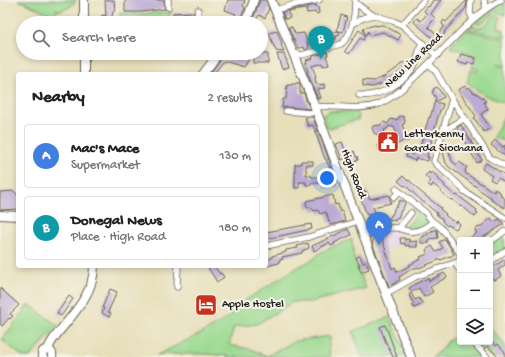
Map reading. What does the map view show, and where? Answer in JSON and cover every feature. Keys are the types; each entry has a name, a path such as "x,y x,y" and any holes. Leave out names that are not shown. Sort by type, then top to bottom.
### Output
{"street":[{"path":"84,0 84,16"},
{"path":"168,0 168,7"},
{"path":"248,16 254,0"},
{"name":"High Road","path":"271,0 316,109 364,234 385,294 411,357"},
{"path":"275,10 319,0"},
{"path":"402,25 424,0"},
{"path":"471,0 470,12 473,19"},
{"path":"484,0 486,9"},
{"name":"New Line Road","path":"286,111 311,113 316,109 361,108 378,104 402,90 473,19 501,0"},
{"path":"355,1 362,8 373,15 402,25 437,56"},
{"path":"292,53 302,55 308,54 341,44 346,40 352,24 355,1"},
{"path":"197,16 198,10"},
{"path":"352,24 373,15"},
{"path":"359,95 370,95 383,92 405,77 414,66 422,42"},
{"path":"299,68 302,61 308,54"},
{"path":"84,60 84,72"},
{"path":"205,72 214,60"},
{"path":"429,64 435,70 490,158 505,166"},
{"path":"452,99 434,161 435,164 464,191 505,218"},
{"path":"442,132 464,118"},
{"path":"394,197 397,191 426,213 433,222 441,228 457,250"},
{"path":"399,228 411,213"},
{"path":"0,215 16,216"},
{"path":"268,246 308,236 358,221"},
{"path":"364,234 387,228 399,228 410,232 417,231 433,222"},
{"path":"493,240 505,232"},
{"path":"493,260 505,251"},
{"path":"385,294 415,276 457,262"},
{"path":"45,355 52,341 85,299 92,281 94,268"},
{"path":"177,287 178,268"},
{"path":"475,345 487,357"}],"shaded area":[{"path":"397,229 398,244 375,254 370,234"}],"green space":[{"path":"18,0 76,0 73,5 66,9 58,11 57,8 55,16"},
{"path":"505,3 505,15 496,12 480,24 476,24 475,22 498,6"},
{"path":"171,12 169,16 120,16 120,13 139,14"},
{"path":"495,16 500,17 498,27 504,30 503,33 505,34 505,37 468,29 473,25 476,28 482,27"},
{"path":"465,30 505,39 505,66 497,63 505,67 505,103 484,95 467,82 471,70 477,72 478,69 472,68 476,56 450,47"},
{"path":"331,111 357,112 359,119 327,129 323,117 324,114"},
{"path":"505,114 505,141 494,138 494,136"},
{"path":"415,206 424,213 429,221 424,226 418,228 404,227 404,225 407,226 417,214 412,210"},
{"path":"501,237 504,238 505,249 493,257 493,243"},
{"path":"352,239 354,259 366,288 311,302 293,302 257,324 234,327 229,345 250,349 267,356 295,341 331,336 329,343 330,357 231,357 212,354 157,355 204,332 226,319 241,303 298,267 312,260 321,252"},
{"path":"29,304 58,326 30,357 23,357 2,340"},
{"path":"389,317 408,357 362,357 353,332"},
{"path":"493,331 505,345 505,357 491,357 479,345 493,345"},
{"path":"457,336 457,345 470,345 481,357 432,357 440,351 449,340"}],"building":[{"path":"105,0 114,0 115,11 113,11 112,16 106,16"},
{"path":"125,0 164,0 165,9 125,12"},
{"path":"228,0 245,0 243,6 245,8 241,16 234,16 236,14 225,10"},
{"path":"260,0 266,0 269,8 266,16 254,16"},
{"path":"433,0 441,0 431,14 435,18 428,27 437,35 444,27 442,23 444,20 446,22 466,1 467,2 466,8 437,42 414,22 417,18 421,21 427,14 424,11 428,6 429,7"},
{"path":"316,5 319,13 316,14 315,12 307,13 306,9 298,10 288,12 290,18 285,19 282,12"},
{"path":"193,12 193,16 173,16 173,13"},
{"path":"341,15 347,17 343,32 337,30"},
{"path":"383,25 401,35 398,40 383,32 369,35 368,31 363,40 360,38 349,54 345,51 359,30 365,35 363,28"},
{"path":"292,27 295,34 304,33 309,48 305,50 304,47 298,48 288,28"},
{"path":"277,31 284,52 276,51 269,33"},
{"path":"339,31 340,35 336,36 336,39 323,42 324,43 319,45 318,42 315,43 315,36 323,33 327,34"},
{"path":"327,52 328,55 326,56 329,64 323,66 322,63 312,66 316,77 316,84 324,84 325,88 318,89 321,98 318,99 305,63 307,63 306,60 313,58 313,56"},
{"path":"277,54 284,54 289,67 282,69"},
{"path":"461,54 476,58 474,64 468,62 467,65 458,62"},
{"path":"220,60 248,60 244,67 224,61 215,72 211,72"},
{"path":"253,60 268,60 268,63 253,63"},
{"path":"403,62 407,66 387,82 373,87 363,86 363,80 374,81 386,76"},
{"path":"300,83 300,93 304,93 306,102 310,109 282,108 283,99 286,99 287,85"},
{"path":"465,86 467,89 469,87 474,93 486,101 484,102 488,109 481,114 490,128 484,132 474,118 476,116 458,90"},
{"path":"437,87 444,97 435,102 443,104 427,157 429,157 428,161 416,158 415,161 406,157 407,153 413,155 414,152 418,153 436,98 432,92 434,91 433,89"},
{"path":"313,117 332,168 330,169 313,125 308,126 305,118"},
{"path":"399,117 404,117 405,122 402,124 405,133 409,134 411,138 410,140 405,140 398,144 395,143 393,146 385,148 383,151 379,150 378,145 381,142 378,135 374,133 372,128 373,126 381,125 384,122 388,124 390,120 398,119","holes":["389,126 394,127 398,136 395,137 394,141 390,139 388,140 384,130"]},
{"path":"461,125 482,160 477,163 457,128"},
{"path":"495,140 503,147 505,145 505,156 491,145"},
{"path":"342,142 346,152 350,151 350,153 354,151 356,157 357,156 358,160 350,165 346,158 342,160 336,144"},
{"path":"445,149 449,151 452,161 457,165 459,162 467,167 465,173 494,192 495,189 501,193 500,195 505,199 505,208 491,200 492,198 449,167 446,163 443,152"},
{"path":"301,161 313,161 313,165 306,165 306,175 311,175 311,177 323,177 322,175 333,173 336,185 325,188 324,183 311,183 311,185 306,185 306,182 299,182 299,188 295,188 295,164 301,164"},
{"path":"486,163 505,175 505,182 498,178 495,182 490,179 492,176 482,169"},
{"path":"429,172 430,174 432,172 439,178 438,179 445,185 444,186 456,196 457,195 477,210 476,211 478,213 475,217 462,206 461,207 452,199 451,200 433,184 431,187 428,184 431,181 425,176"},
{"path":"403,176 441,208 440,209 446,214 445,215 452,221 453,220 456,223 457,221 460,224 456,229 448,225 447,226 436,214 437,213 405,185 404,186 398,181"},
{"path":"14,191 16,194 16,209 0,210 0,192"},
{"path":"366,191 370,199 389,195 391,203 373,207 377,216 372,218 370,214 367,215 359,194"},
{"path":"333,195 335,205 338,204 345,221 331,225 326,212 320,214 318,210 314,211 311,207 307,208 306,201"},
{"path":"400,200 405,202 405,204 398,218 397,217 395,221 389,219 395,207 396,208"},
{"path":"491,218 494,222 499,219 504,224 484,237 471,237 477,233 475,230 478,227 479,228"},
{"path":"311,224 312,229 268,239 268,232"},
{"path":"348,229 351,235 331,246 329,243 314,251 312,246"},
{"path":"432,230 437,230 438,238 429,239 429,243 421,243 421,237 428,235 428,232 432,232"},
{"path":"381,236 392,269 395,267 397,272 421,259 420,257 428,254 426,250 432,246 436,252 443,248 439,242 445,239 454,254 450,257 449,256 410,270 399,277 400,280 389,286 372,243 374,239"},
{"path":"400,238 405,238 405,240 409,239 409,242 417,241 417,247 409,247 409,245 405,246 405,243 401,244"},
{"path":"308,243 309,248 302,251 302,253 282,257 283,259 279,260 279,263 268,266 268,259 272,258 272,256 286,252 286,250 298,248 297,246"},
{"path":"360,256 363,263 366,262 369,269 361,272 358,265 360,265 356,257"},
{"path":"505,259 505,265 498,270 501,276 495,280 493,280 493,267"},
{"path":"208,268 216,268 224,277 217,282"},
{"path":"444,273 447,277 430,287 433,292 424,297 419,288 412,292 409,288 428,278 429,281"},
{"path":"0,288 19,305 10,314 13,316 10,319 9,318 2,326 0,324"},
{"path":"110,289 117,292 108,312 111,313 109,317 102,313 104,308 102,308"},
{"path":"411,293 415,300 419,298 423,304 414,308 412,305 414,304 409,295"},
{"path":"69,296 73,299 61,316 57,313"},
{"path":"385,325 397,357 393,357 380,327"},
{"path":"493,342 496,346 498,344 505,352 505,357 498,357 488,346 485,348 482,345 493,345"}],"place":[{"name":"Donegal News","path":"321,59"},
{"name":"Letterkenny Garda Siochana","path":"388,142"},
{"name":"Mac's Mace","path":"379,245"},
{"name":"Apple Hostel","path":"206,305"}]}
